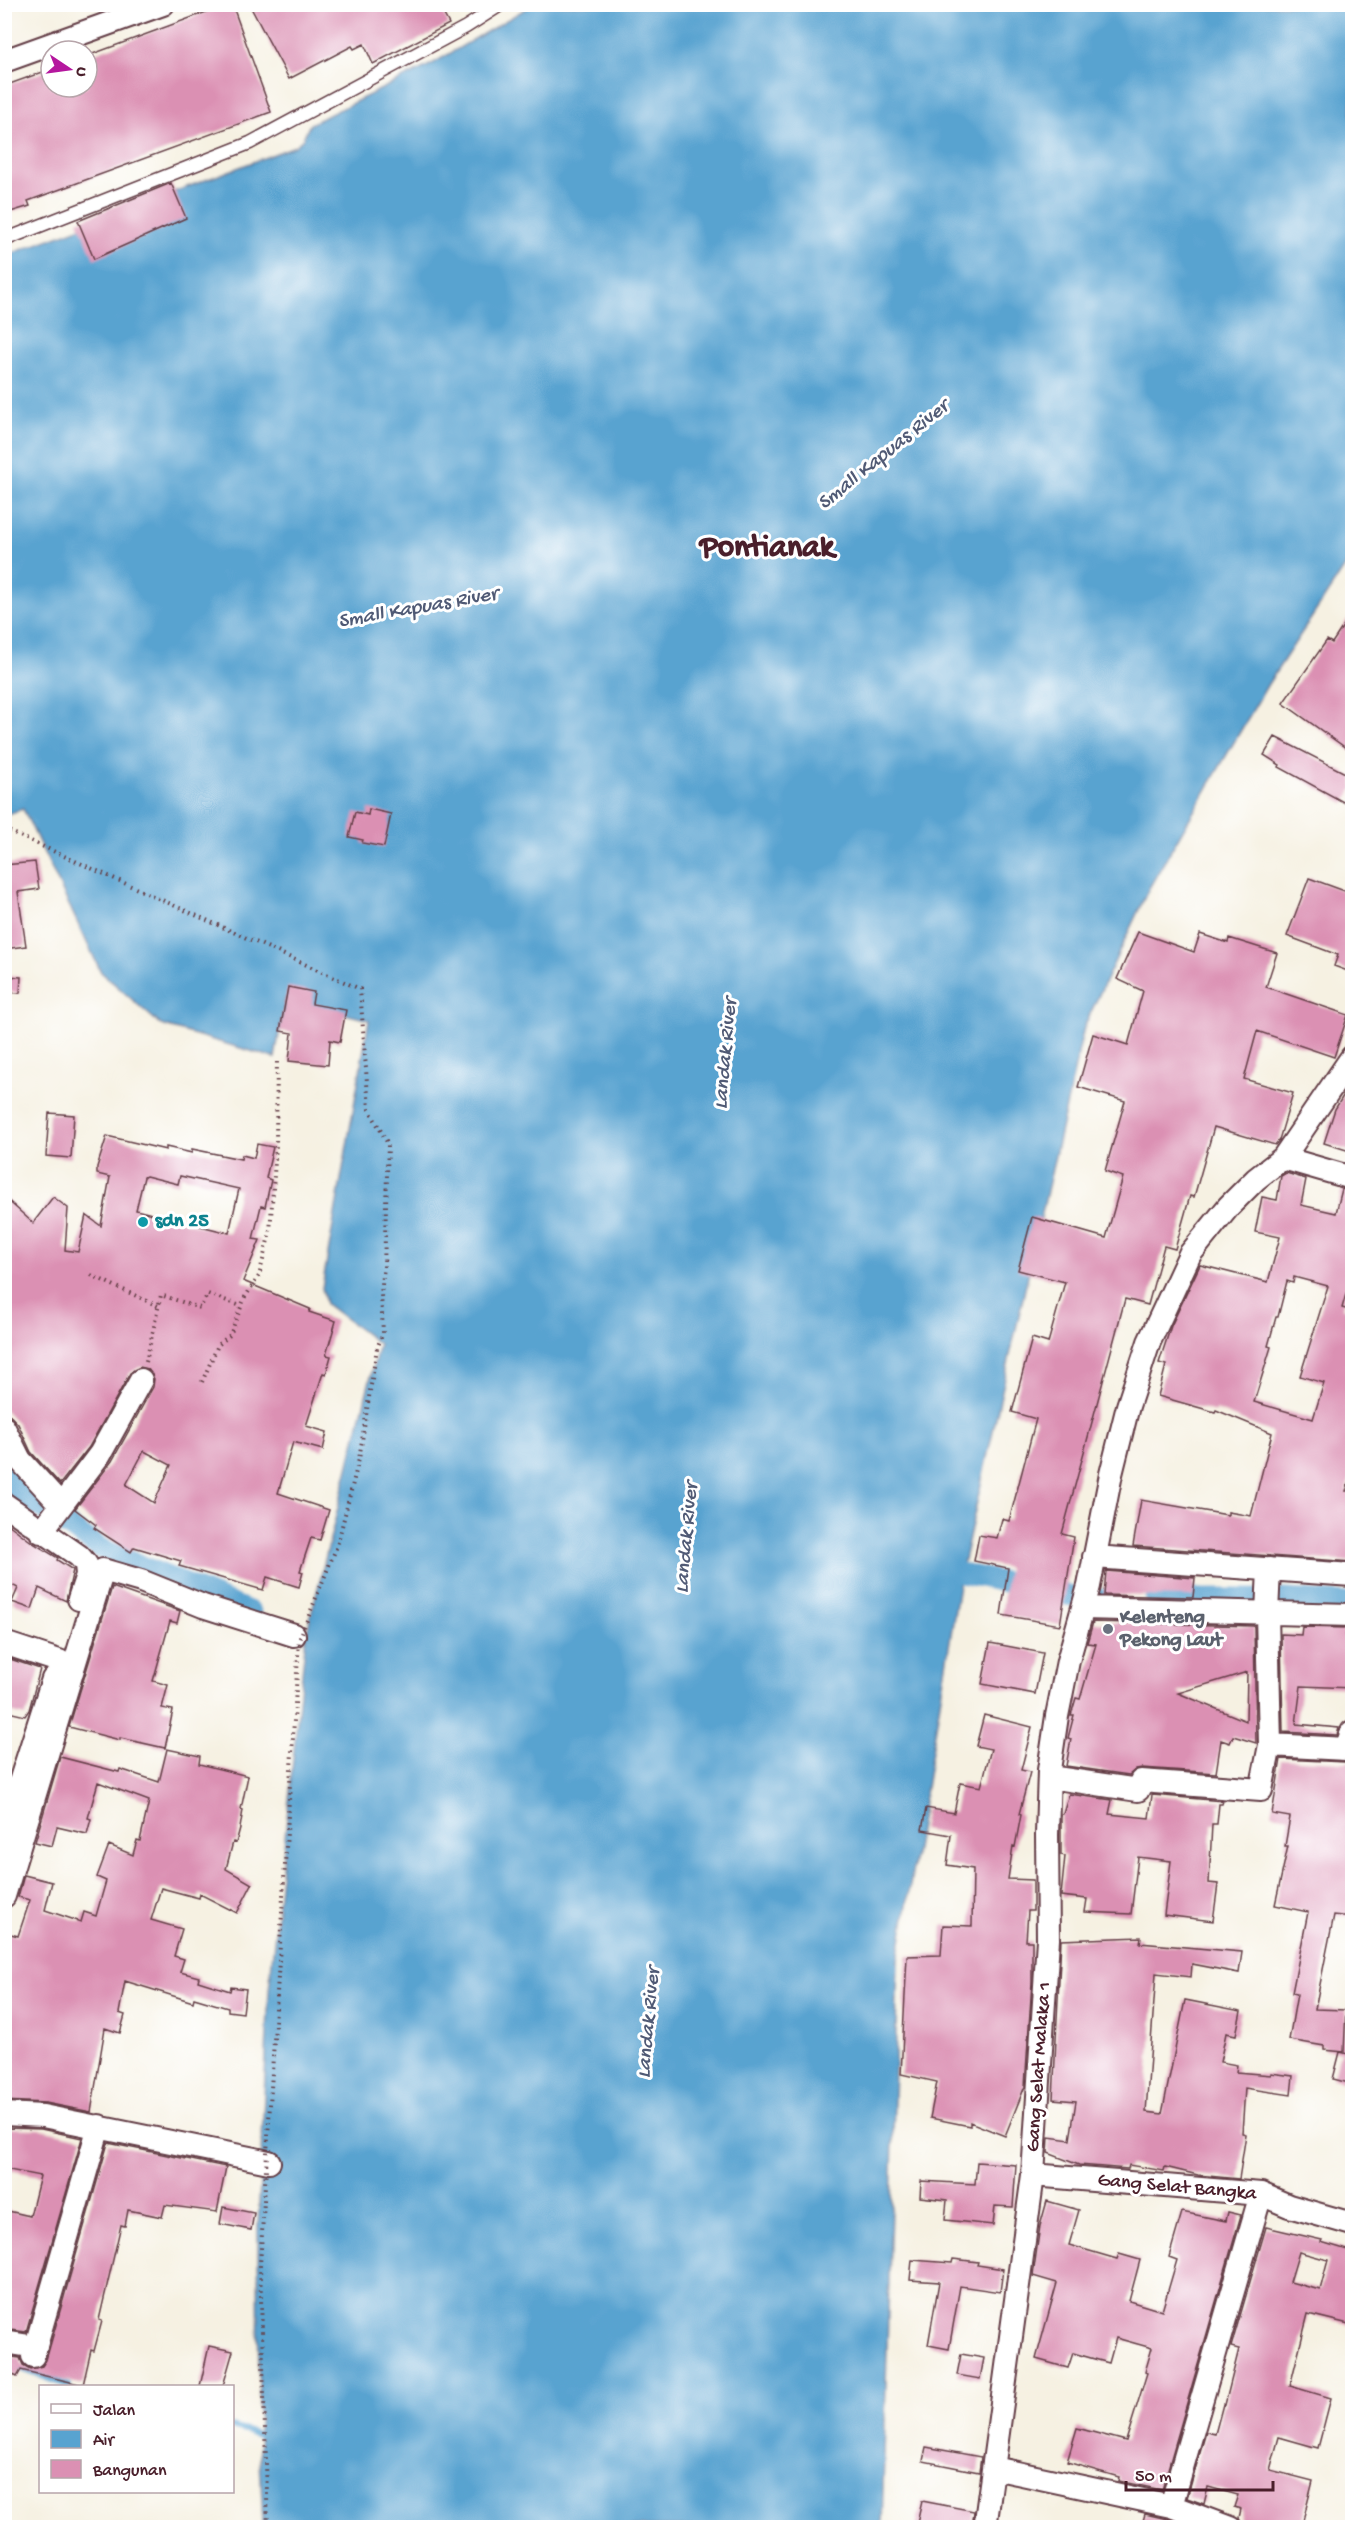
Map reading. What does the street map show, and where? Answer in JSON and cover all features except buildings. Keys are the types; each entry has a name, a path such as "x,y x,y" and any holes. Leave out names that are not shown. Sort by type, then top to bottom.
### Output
{"street":[{"path":"4,61 164,4"},
{"name":"Gang Selat Malaka 1","path":"985,2528 1033,2175 1048,1939 1049,1778 1057,1716 1068,1661 1089,1586 1128,1406 1149,1342 1190,1254 1229,1206 1256,1179 1283,1158 1352,1060"},
{"path":"1283,1158 1353,1178"},
{"path":"41,1532 100,1454 141,1380"},
{"path":"5,1431 20,1460 61,1505"},
{"path":"4,1504 14,1509 41,1532 95,1567 141,1581 203,1606 294,1635"},
{"path":"1094,1557 1353,1575"},
{"path":"4,1832 43,1737 59,1661 87,1575 95,1567"},
{"path":"4,1896 10,1853 95,1567"},
{"path":"1049,1778 1138,1790 1141,1781 1261,1790 1270,1745 1267,1613 1269,1569"},
{"path":"1083,1608 1353,1615"},
{"path":"4,1643 59,1661"},
{"path":"1270,1745 1346,1749 1353,1732"},
{"path":"4,2114 43,2116 99,2126 269,2162"},
{"path":"4,2343 34,2351 99,2126"},
{"name":"Gang Selat Bangka","path":"1033,2175 1261,2194 1289,2206 1353,2224"},
{"path":"1171,2506 1261,2194"},
{"path":"994,2468 1171,2506 1230,2528"}],"lane":[{"path":"4,240 250,143 466,27 502,4"}],"path":[{"path":"4,829 360,989 369,1109 388,1144 381,1294 382,1333 377,1348 359,1459 337,1546 299,1640 260,2265 268,2528"},
{"path":"202,1382 218,1345 230,1335 241,1306 259,1276 270,1232 276,1146 277,1059"},
{"path":"91,1275 158,1306"},
{"path":"141,1380 154,1335 153,1324 161,1295 200,1308 208,1294 241,1306"}],"water":[{"path":"532,5 1352,5 1352,556 1268,684 1149,888 1084,1027 961,1573 898,1960 882,2527 263,2527 259,2435 258,2226 269,1990 306,1635 379,1344 326,1304 322,1288 369,1020 285,999 275,1058 161,1025 101,972 23,809 5,815 5,256 295,146 302,140 310,124 432,64"}],"waterway":[{"path":"4,1459 15,1490 100,1548 251,1612"},
{"path":"961,1573 1086,1599 1103,1599"},
{"path":"1155,1599 1287,1599 1352,1603"},
{"path":"22,2369 66,2385"},
{"path":"234,2428 259,2435"}],"place":[{"name":"sdn 25","path":"143,1222"},
{"name":"Kelenteng Pekong Laut","path":"1108,1629"}],"district":[{"name":"Pontianak","path":"767,549"}],"water label":[{"name":"Small Kapuas River","path":"884,456"},
{"name":"Small Kapuas River","path":"418,609"},
{"name":"Landak River","path":"727,1054"},
{"name":"Landak River","path":"688,1538"},
{"name":"Landak River","path":"650,2023"}]}
